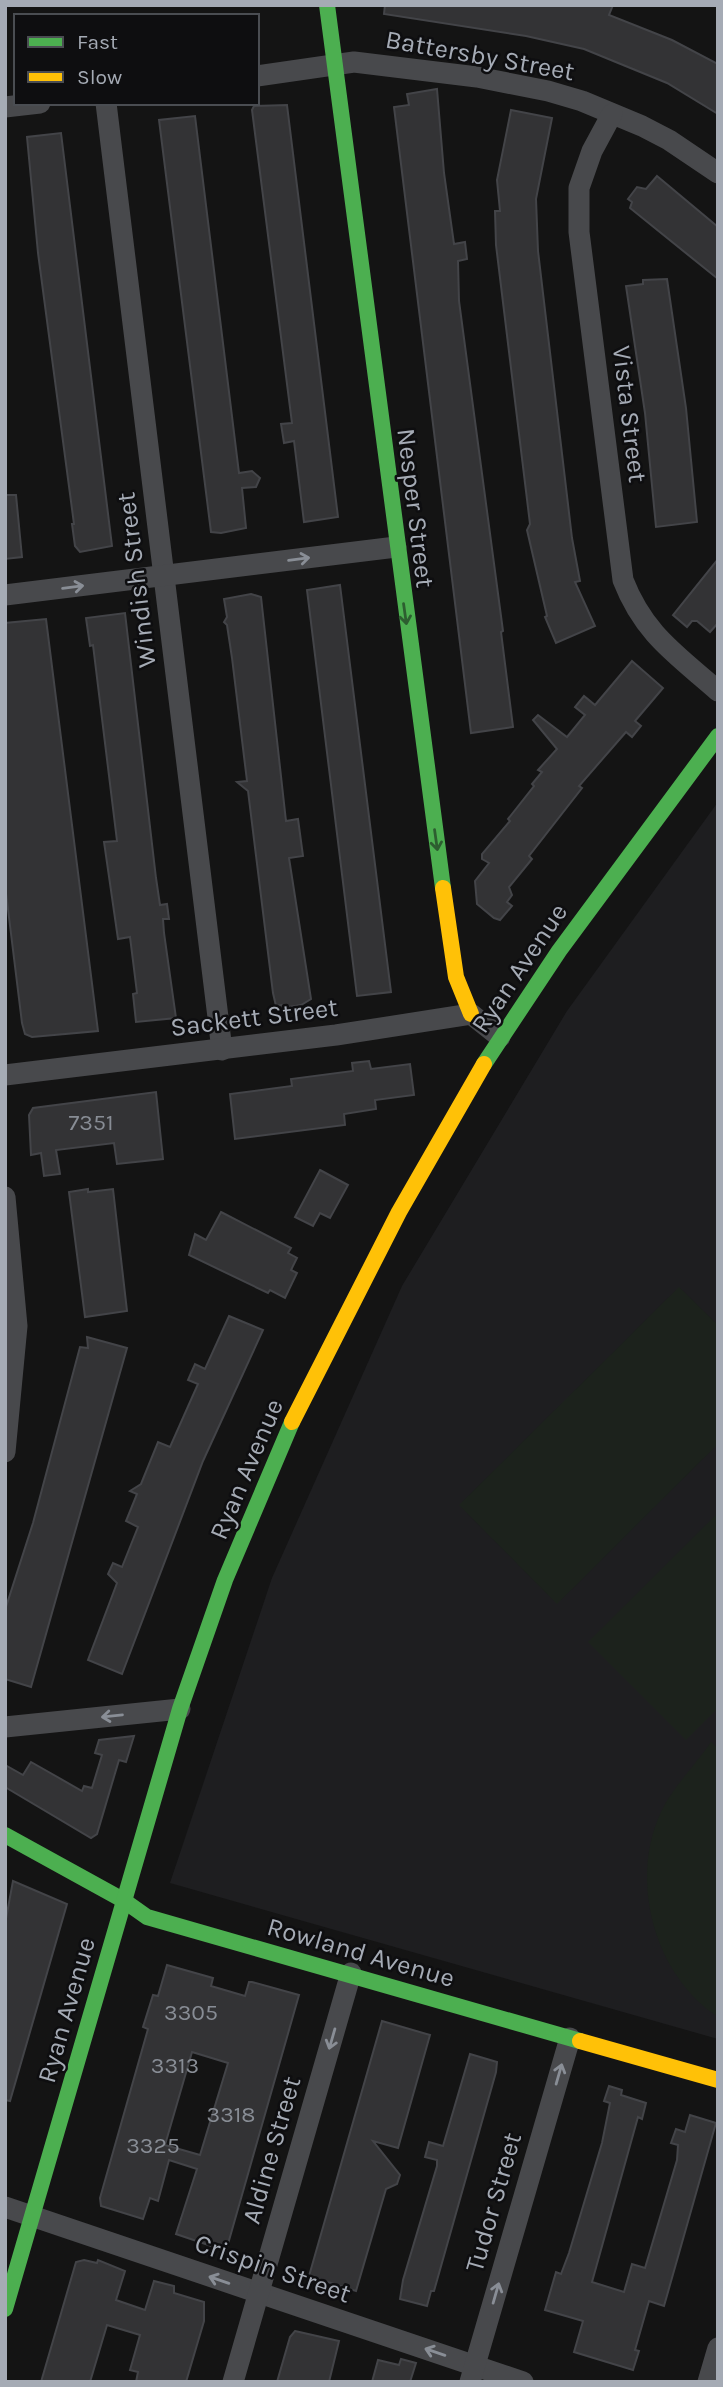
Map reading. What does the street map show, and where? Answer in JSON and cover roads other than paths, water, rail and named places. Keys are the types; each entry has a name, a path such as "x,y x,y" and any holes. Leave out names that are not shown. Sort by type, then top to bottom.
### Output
{"street":[{"name":"Nesper Street","path":"327,5 396,547 456,976 471,1014"},
{"name":"Battersby Street","path":"259,76 354,62 477,77 548,91 612,114 669,139 718,173"},
{"path":"5,107 22,105"},
{"name":"Windish Street","path":"106,105 222,1050"},
{"name":"Vista Street","path":"612,114 592,151 579,188 579,232 623,580 638,612 652,633 718,691"},
{"path":"5,595 396,547"},
{"name":"Ryan Avenue","path":"5,2309 180,1709 225,1580 283,1441 335,1333 399,1212 500,1037 566,941 718,736"},
{"path":"471,1014 500,1037"},
{"name":"Sackett Street","path":"5,1075 422,1024 471,1014"},
{"path":"5,1197 17,1326 5,1452"},
{"path":"5,1727 180,1709"},
{"name":"Rowland Avenue","path":"5,1835 123,1900 147,1917 351,1973 718,2080"},
{"name":"Aldine Street","path":"233,2382 351,1973"},
{"name":"Tudor Street","path":"473,2374 570,2038"},
{"name":"Crispin Street","path":"5,2207 258,2293 473,2374 523,2382"},
{"path":"708,2382 718,2348"}]}
